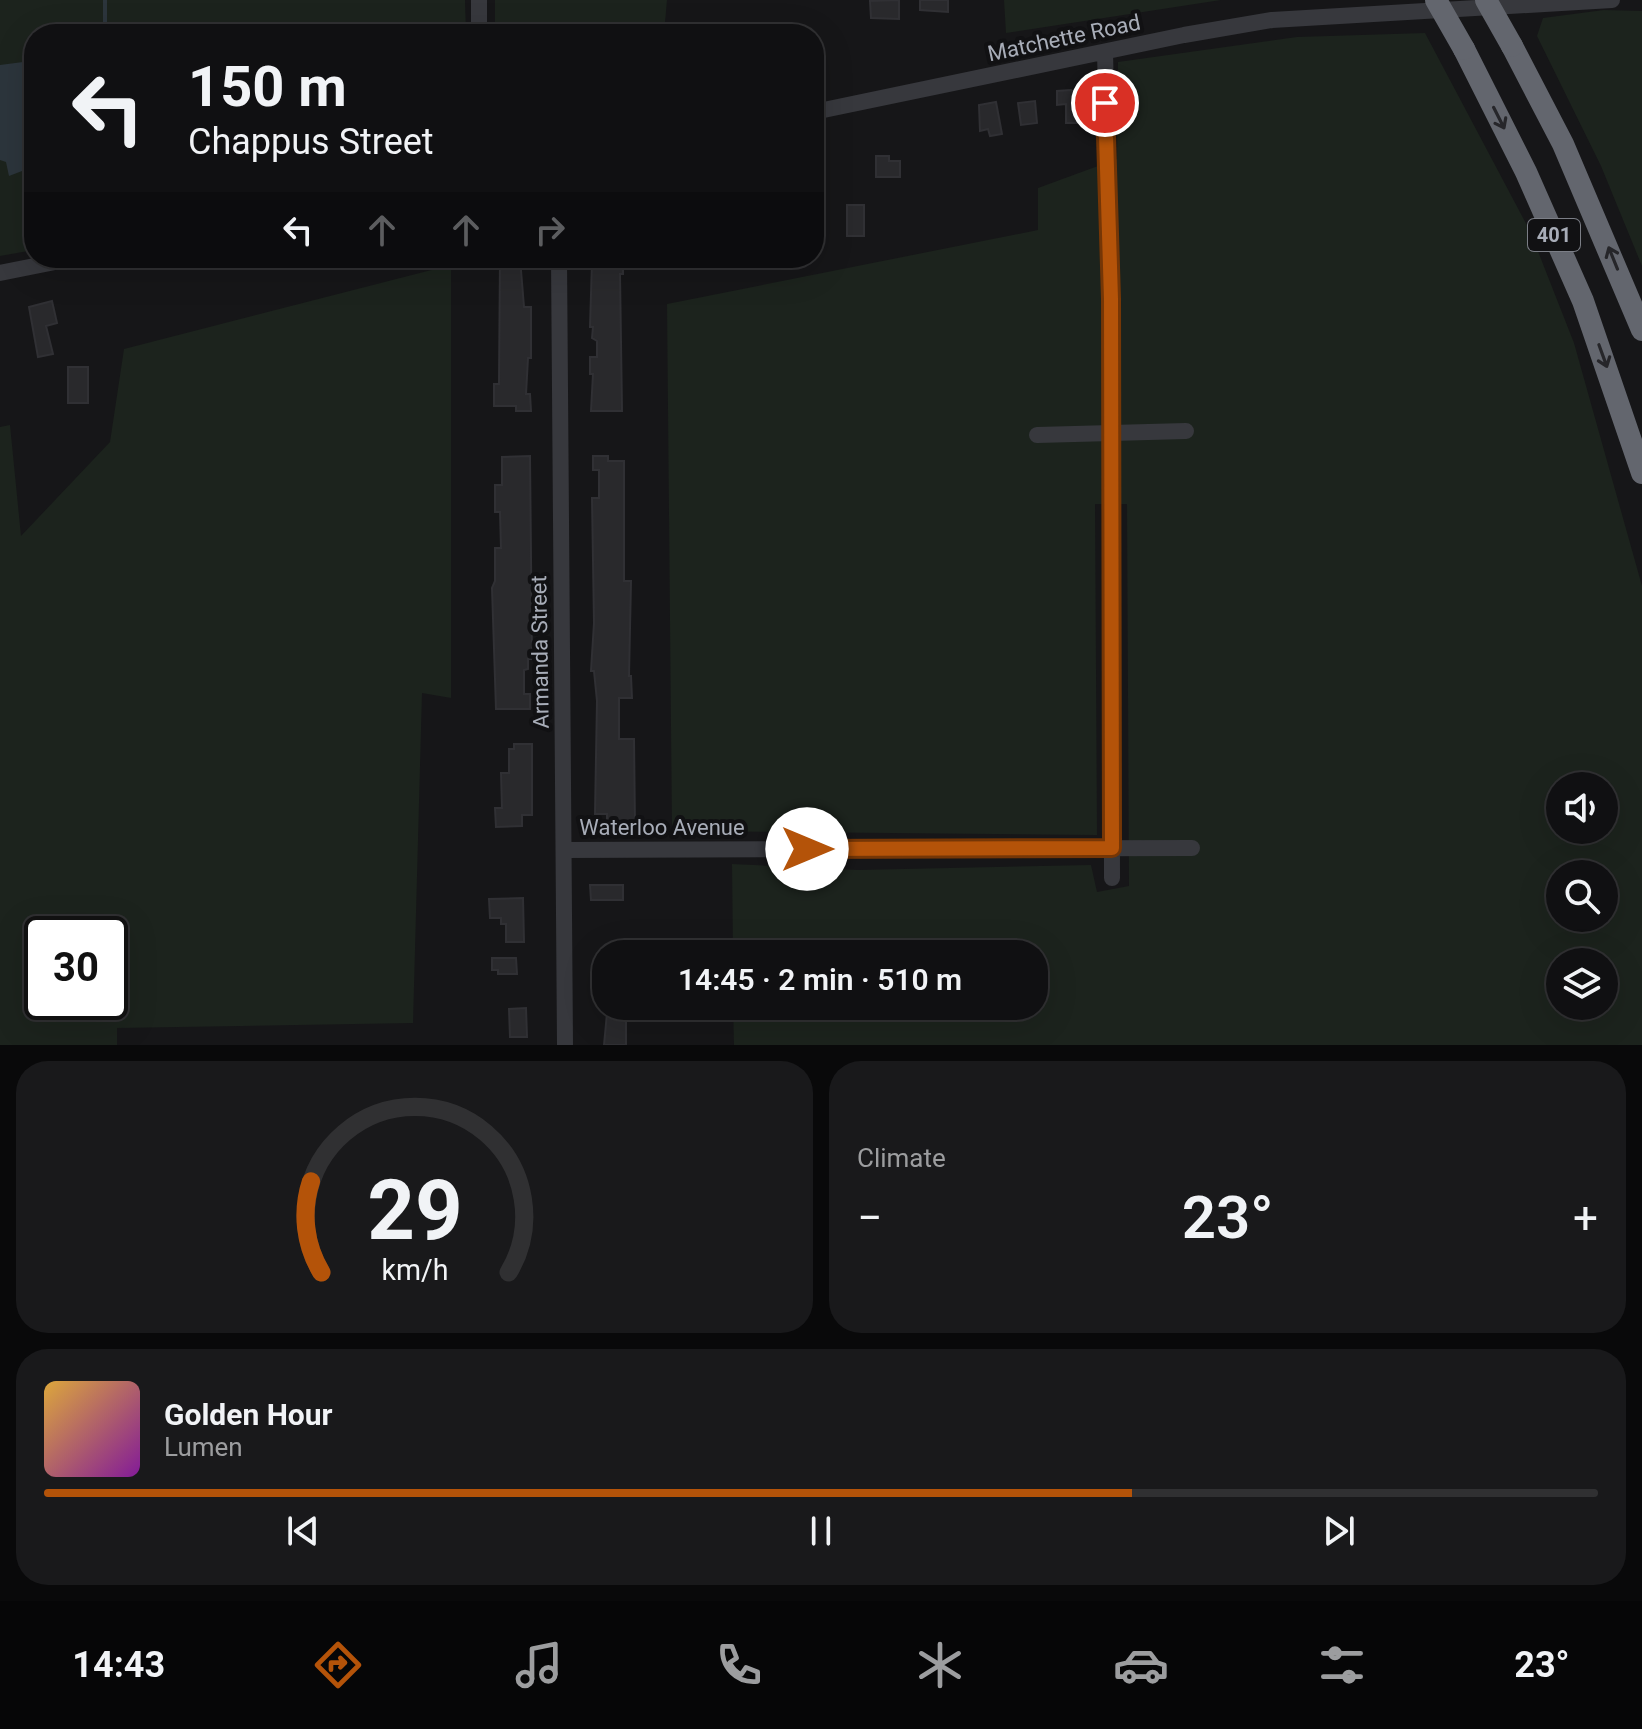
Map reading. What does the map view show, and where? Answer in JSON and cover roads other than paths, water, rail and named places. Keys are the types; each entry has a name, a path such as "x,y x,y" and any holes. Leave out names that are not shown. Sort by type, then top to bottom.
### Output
{"highway":[{"name":"401","path":"1436,0 1526,172 1583,301 1642,473"},
{"name":"401","path":"1486,0 1563,144 1642,330"}],"street":[{"path":"479,0 479,24"},
{"name":"Matchette Road","path":"824,110 1105,52 1286,19 1612,0"},
{"path":"1105,52 1111,299 1112,878"},
{"path":"0,273 25,268"},
{"name":"Armanda Street","path":"559,268 565,1045"},
{"path":"1037,435 1186,431"},
{"name":"Waterloo Avenue","path":"564,850 1192,848"}],"waterway":[{"path":"105,0 105,24"}]}
